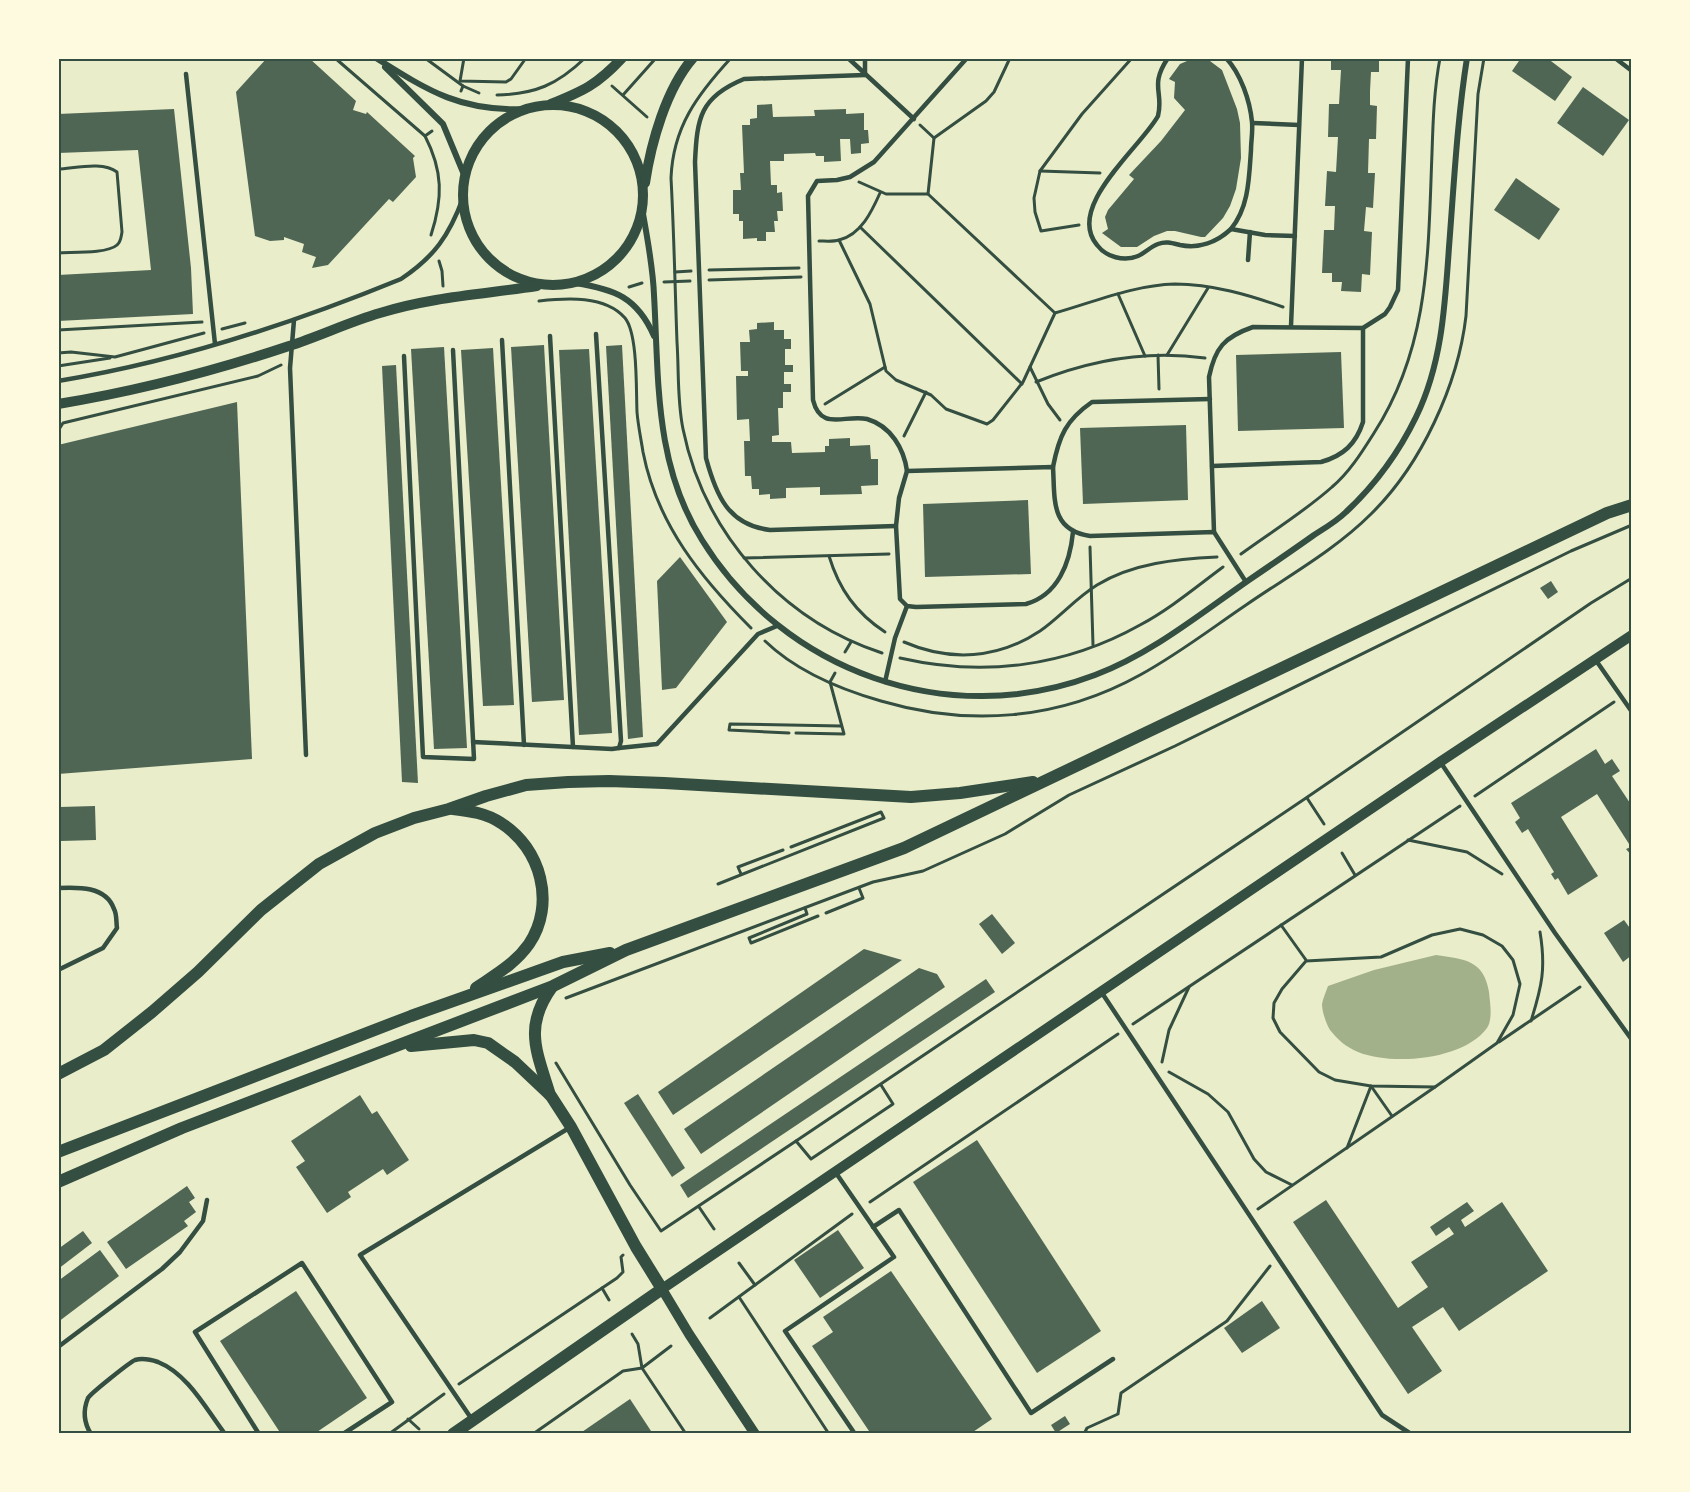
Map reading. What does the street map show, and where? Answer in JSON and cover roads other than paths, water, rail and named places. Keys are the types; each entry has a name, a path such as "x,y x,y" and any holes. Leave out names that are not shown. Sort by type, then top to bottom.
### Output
{"main road":[{"path":"58,1182 182,1128 553,986 626,950 904,848 1607,513 1632,498"},
{"path":"1607,513 1632,505"},
{"path":"58,1074 104,1050 152,1012 198,972 261,910 319,864 375,833 414,818 486,796 526,785 568,782 653,782 911,797 960,793 1046,780"},
{"path":"449,809 472,811 487,816 513,831 532,855 542,883 541,914 530,942 511,965 460,999"},
{"path":"58,1152 562,962 626,950"},
{"path":"551,1096 534,1036 541,1001 553,986"},
{"path":"390,1048 474,1040 488,1044 515,1062 551,1096 571,1127 636,1247 662,1289 453,1434"}],"street":[{"path":"376,58 432,92 458,103 486,109 527,110"},
{"path":"376,58 443,124 465,177"},
{"path":"543,285 513,276 487,256 470,230 464,198 465,177 472,157 490,131 507,118 527,110 548,106 590,87 604,78 621,58"},
{"path":"574,283 595,275 620,256 632,239 643,203 652,148 661,119 675,88 693,58"},
{"path":"548,106 579,109 598,118 616,131 629,147 638,166 653,282 664,441 672,477 682,502 700,536 726,574 741,592 777,626 827,658 885,682 942,693 981,696 1031,692 1071,683 1094,676 1130,659 1344,514 1373,484 1399,448 1416,416 1428,388 1438,351 1445,310 1460,103 1467,58"},
{"path":"58,404 153,385 291,345 380,313 445,298 543,285 574,283 605,288 635,305 643,314 656,339"},
{"path":"755,1434 662,1289 1440,762 1632,635"}],"lane":[{"path":"848,58 914,119"},
{"path":"865,58 865,75"},
{"path":"967,58 874,162 850,177 817,181 810,189 808,241 813,400 816,410 824,418 831,420 866,419 878,424 900,445 907,471 899,498 896,526 898,593 907,606 916,608 1026,604 1035,601 1050,590 1065,568 1073,532"},
{"path":"1168,58 1161,69 1157,83 1160,107 1158,116 1094,200 1089,223 1092,238 1097,246 1110,256 1122,259 1140,255 1160,243 1172,242 1200,246 1231,230 1241,214 1249,176 1252,123 1243,87 1226,58"},
{"path":"1291,326 1302,58"},
{"path":"1246,582 1214,532 1209,377 1213,359 1226,341 1237,333 1253,327 1364,328 1384,314 1395,299 1398,290 1408,58"},
{"path":"1615,58 1632,70"},
{"path":"186,74 215,344"},
{"path":"865,75 744,79 726,86 712,98 701,116 695,162 701,271 706,458 717,490 732,514 755,528 770,530 896,526"},
{"path":"1252,123 1299,124"},
{"path":"58,381 151,362 215,344 294,320 401,279 421,266 432,255 450,230 464,198"},
{"path":"1231,230 1294,236"},
{"path":"1248,260 1250,232"},
{"path":"294,320 290,362 306,755"},
{"path":"1212,466 1321,462 1346,450 1359,434 1363,422 1364,328"},
{"path":"596,334 621,741 619,748"},
{"path":"550,336 573,747"},
{"path":"502,340 524,745"},
{"path":"404,356 423,757 474,759 453,350"},
{"path":"1210,399 1092,402 1066,426 1060,437 1053,467 1055,509 1063,523 1073,532 1090,536 1214,532"},
{"path":"907,471 1053,467"},
{"path":"885,682 895,638 907,606"},
{"path":"473,742 619,748 657,744 758,634 777,626"},
{"path":"1595,659 1632,712"},
{"path":"1440,762 1535,904 1632,1040"},
{"path":"58,888 89,887 106,897 114,908 117,928 103,948 58,970"},
{"path":"1102,993 1382,1415 1411,1434"},
{"path":"473,1420 360,1255 571,1127"},
{"path":"836,1172 894,1257 785,1331 855,1434"},
{"path":"58,1347 162,1269 180,1252 203,1221 207,1200"},
{"path":"873,1227 899,1210 1031,1413 1113,1359"},
{"path":"259,1434 195,1332 302,1263 392,1401 343,1434"},
{"path":"91,1434 86,1425 85,1409 89,1396 135,1360 146,1359 170,1368 182,1378 225,1434"}]}
